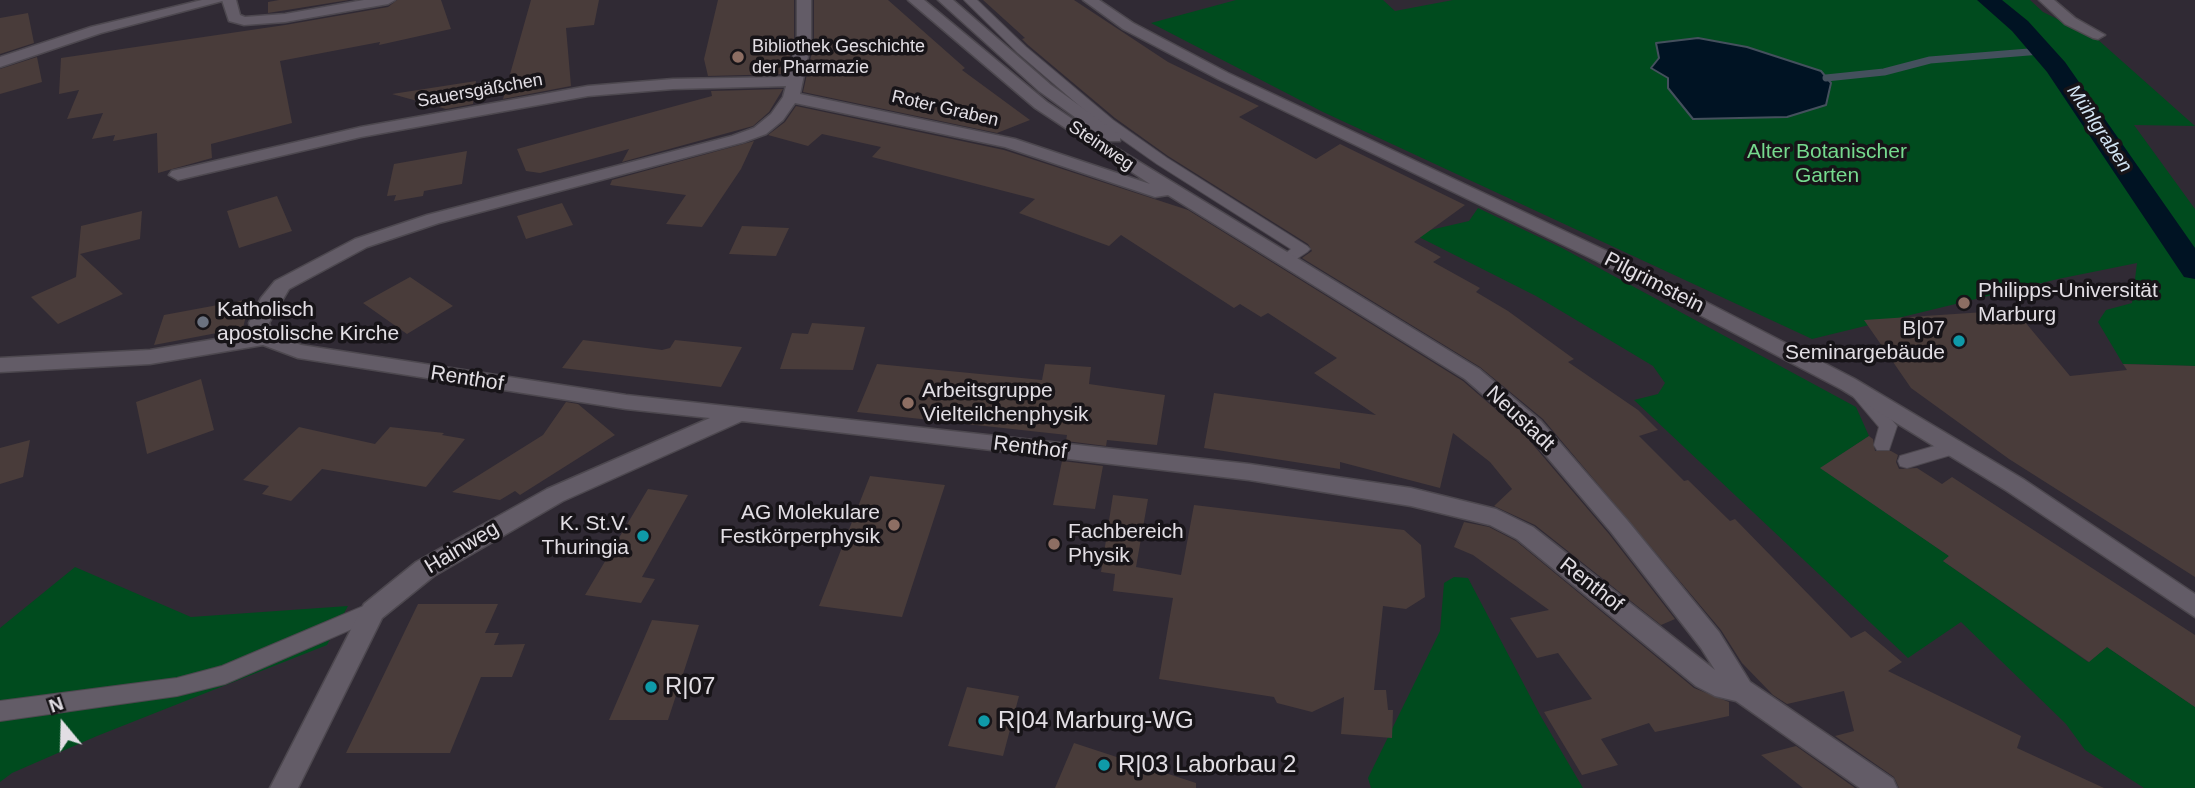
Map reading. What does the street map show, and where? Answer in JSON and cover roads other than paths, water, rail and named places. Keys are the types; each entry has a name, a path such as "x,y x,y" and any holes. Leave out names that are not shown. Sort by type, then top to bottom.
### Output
{"street":[{"path":"0,62 96,30 219,0"},
{"path":"229,0 234,18 244,21 285,18 387,0"},
{"path":"0,365 150,357 264,338 260,323 271,298 282,285 361,243 433,219 760,131 777,117 792,89 804,41 804,0"},
{"name":"Steinweg","path":"915,0 1041,105 1182,197 1295,264"},
{"path":"944,0 1045,88 1119,142"},
{"name":"Pilgrimstein","path":"1090,0 1128,26 1223,76 1604,257 1848,384 1955,447 2195,607"},
{"path":"2046,0 2070,21 2098,35"},
{"name":"Sauersgäßchen","path":"178,175 361,132 588,91 673,84 792,89"},
{"name":"Roter Graben","path":"792,89 1009,143 1152,191 1182,197"},
{"name":"Neustadt","path":"1295,264 1472,374 1533,426 1684,622 1741,690"},
{"name":"Renthof","path":"264,338 298,351 431,374 626,402 1249,472 1412,497 1496,518 1525,533 1705,678 1724,688 1741,690"},
{"name":"Hainweg","path":"284,788 373,611 425,569 555,495 739,414"},
{"path":"1741,690 1883,788"}],"lane":[{"path":"970,0 1064,87 1162,161 1302,249 1295,264"},
{"path":"1848,384 1875,408 1888,426"},
{"path":"1888,426 1915,422"},
{"path":"1883,445 1888,426"},
{"path":"1908,461 1955,447"},
{"path":"0,711 177,687 225,675 373,611"}],"water":[{"path":"1698,38 1747,47 1821,71 1831,83 1826,105 1787,117 1693,119 1668,88 1668,78 1651,68 1659,58 1656,43"}],"waterway":[{"name":"Mühlgraben","path":"1988,0 2020,26 2056,67 2195,270"},
{"path":"1826,78 1884,72 1930,60 2041,51"}],"place":[{"name":"Bibliothek Geschichte der Pharmazie","path":"738,57"},
{"name":"Philipps-Universität Marburg","path":"1964,303"},
{"name":"Katholisch apostolische Kirche","path":"203,322"},
{"name":"B|07 Seminargebäude","path":"1959,341"},
{"name":"Arbeitsgruppe Vielteilchenphysik","path":"908,403"},
{"name":"AG Molekulare Festkörperphysik","path":"894,525"},
{"name":"K. St.V. Thuringia","path":"643,536"},
{"name":"Fachbereich Physik","path":"1054,544"},
{"name":"R|07","path":"651,687"},
{"name":"R|04 Marburg-WG","path":"984,721"},
{"name":"R|03 Laborbau 2","path":"1104,765"}],"park label":[{"name":"Alter Botanischer Garten","path":"1827,164"}]}
